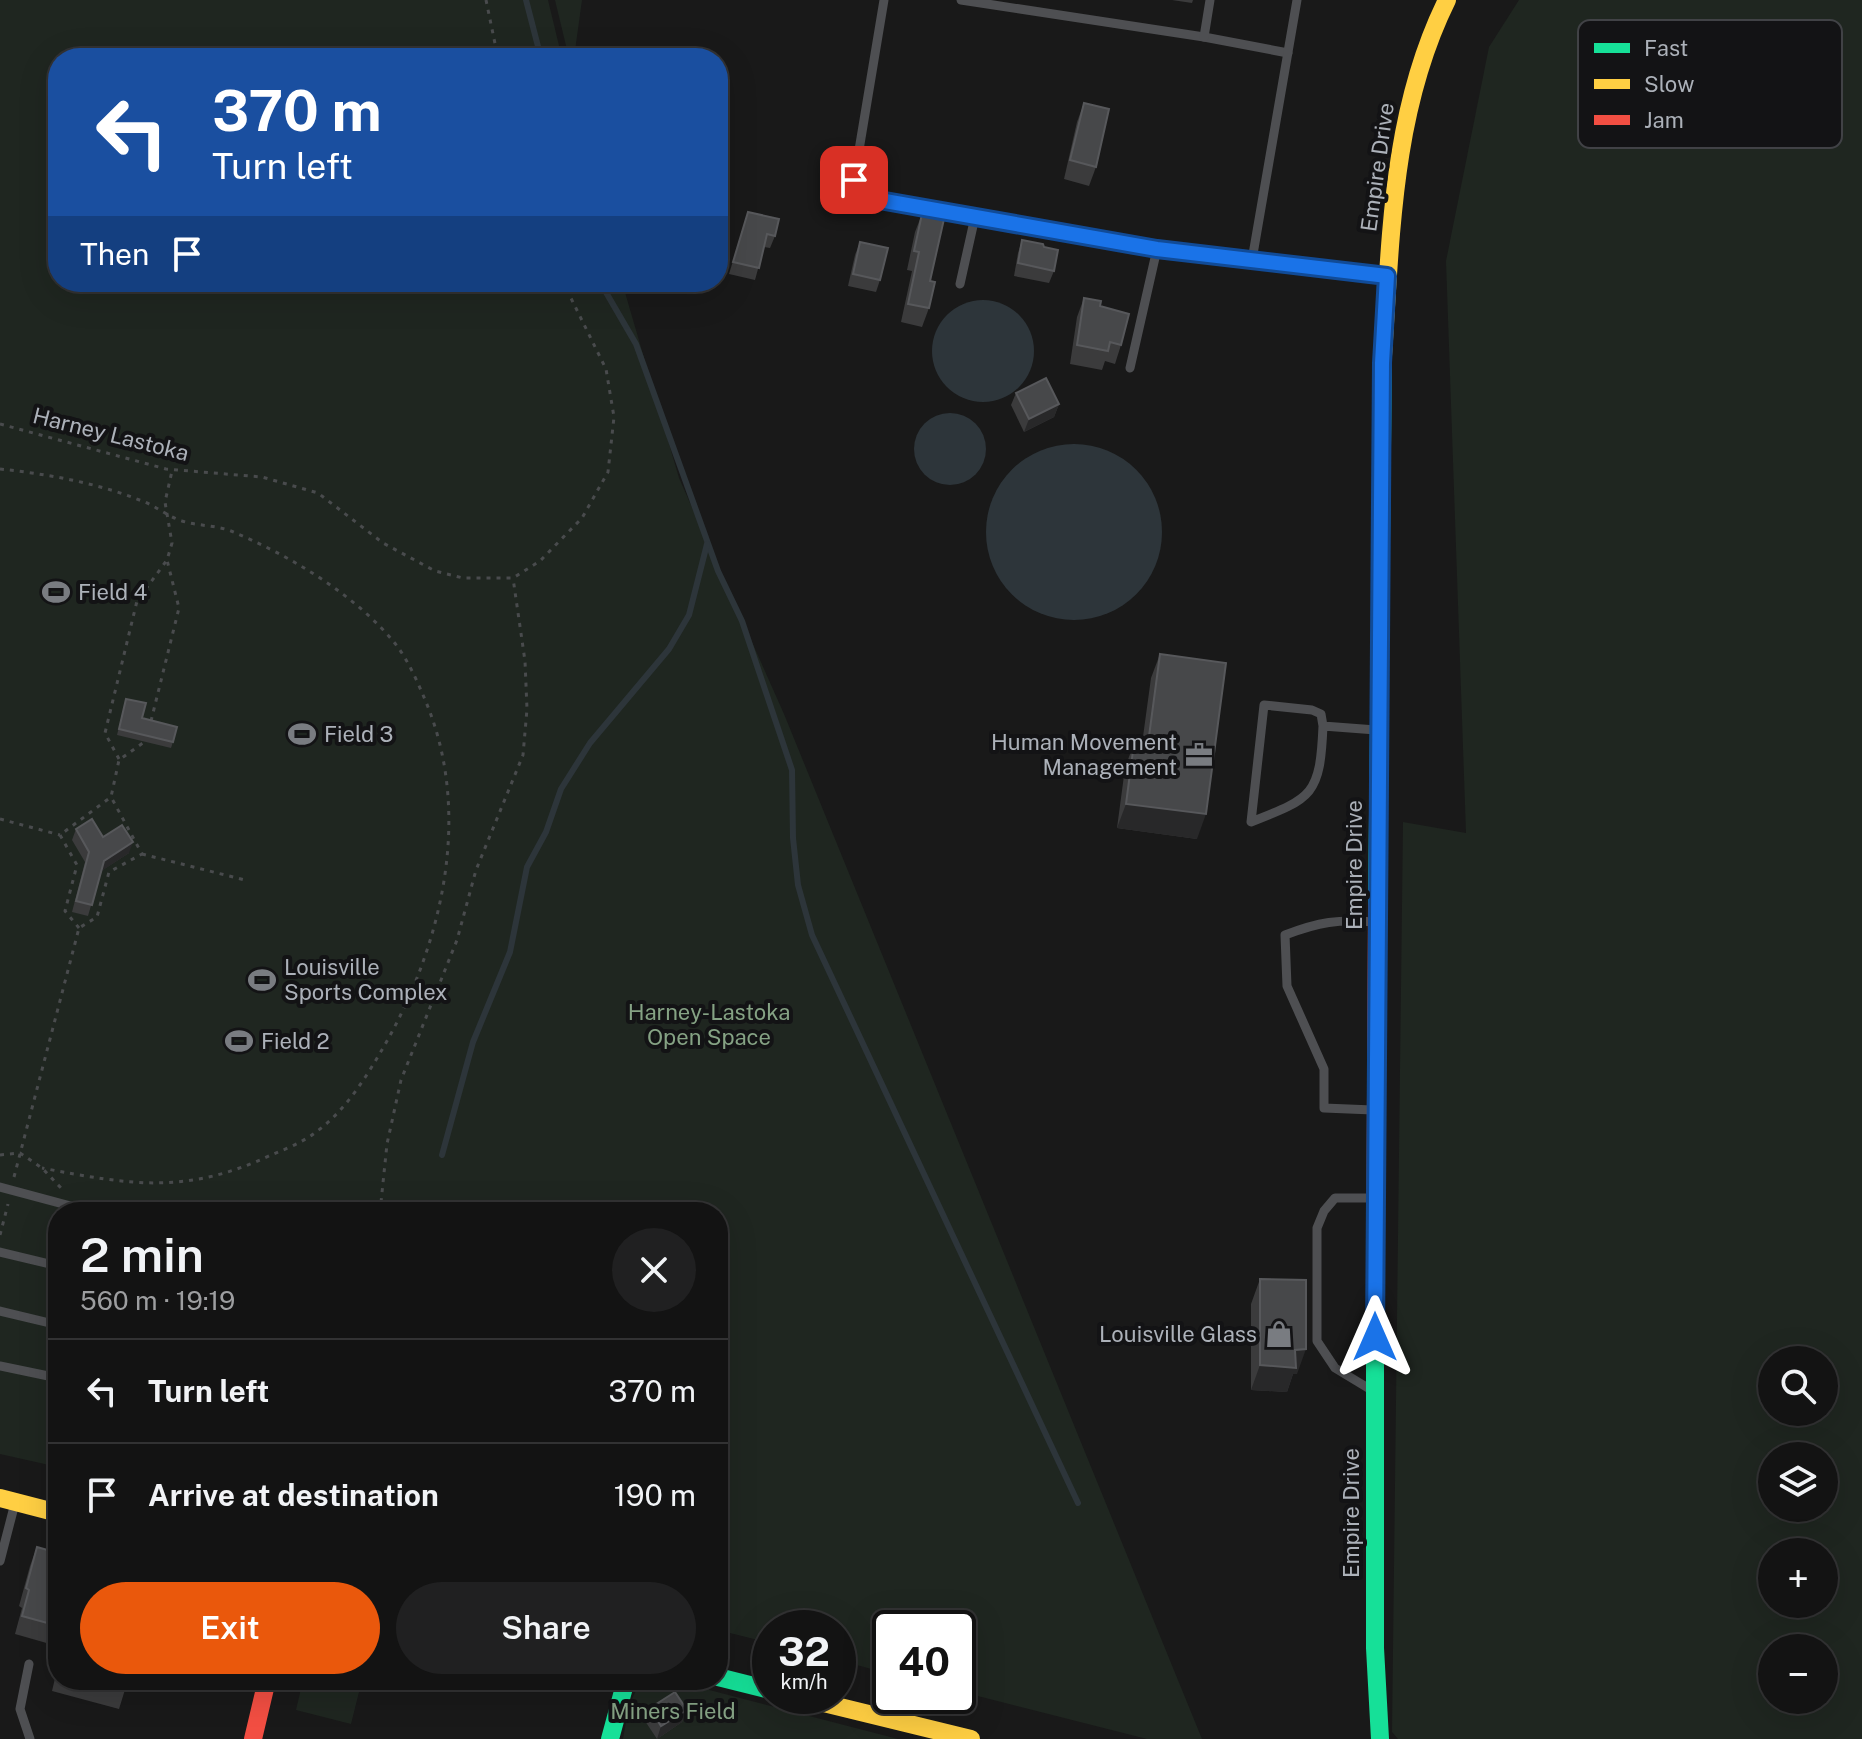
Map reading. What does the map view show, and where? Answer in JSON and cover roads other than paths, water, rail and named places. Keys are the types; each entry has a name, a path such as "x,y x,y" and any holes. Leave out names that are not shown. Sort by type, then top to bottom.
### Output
{"street":[{"name":"Empire Drive","path":"1380,1739 1375,1648 1375,1198 1382,363 1396,171 1410,102 1433,28 1447,0"},
{"path":"7,1500 48,1510"},
{"path":"728,1680 752,1686"},
{"path":"253,1739 265,1690"},
{"path":"610,1739 623,1690"},
{"path":"856,1711 971,1739"}],"lane":[{"path":"884,0 854,180 868,196 1157,249 1387,276"},
{"path":"961,0 1288,53"},
{"path":"1204,37 1210,0"},
{"path":"1252,260 1297,0"},
{"path":"960,284 975,217"},
{"path":"1130,368 1157,249"},
{"path":"1264,705 1312,710 1321,714 1323,726 1321,758 1315,783 1300,801 1251,822 1264,705"},
{"path":"1323,726 1379,730"},
{"path":"1376,1110 1324,1108 1324,1069 1287,986 1285,935 1338,919 1378,922"},
{"path":"0,1187 58,1202"},
{"path":"1375,1198 1335,1198 1324,1211 1317,1228 1317,1341 1335,1368 1375,1393"},
{"path":"0,1252 48,1264"},
{"path":"0,1311 48,1323"},
{"path":"0,1366 48,1376"},
{"path":"0,1561 7,1500"},
{"path":"29,1664 20,1709 30,1739"}],"waterway":[{"path":"526,0 538,48"},
{"path":"606,292 636,344 718,571 742,621 792,770 793,838 798,885 812,935 1078,1503"},
{"path":"442,1155 473,1042 510,952 527,867 546,832 561,789 590,743 669,649 689,615 707,544"}],"place":[{"name":"Field 4","path":"56,592"},
{"name":"Field 3","path":"302,734"},
{"name":"Human Movement Management","path":"1199,755"},
{"name":"Louisville Sports Complex","path":"262,980"},
{"name":"Field 2","path":"239,1041"},
{"name":"Louisville Glass","path":"1279,1334"}],"park label":[{"name":"Harney-Lastoka Open Space","path":"709,1024"},
{"name":"Miners Field","path":"673,1711"}]}
